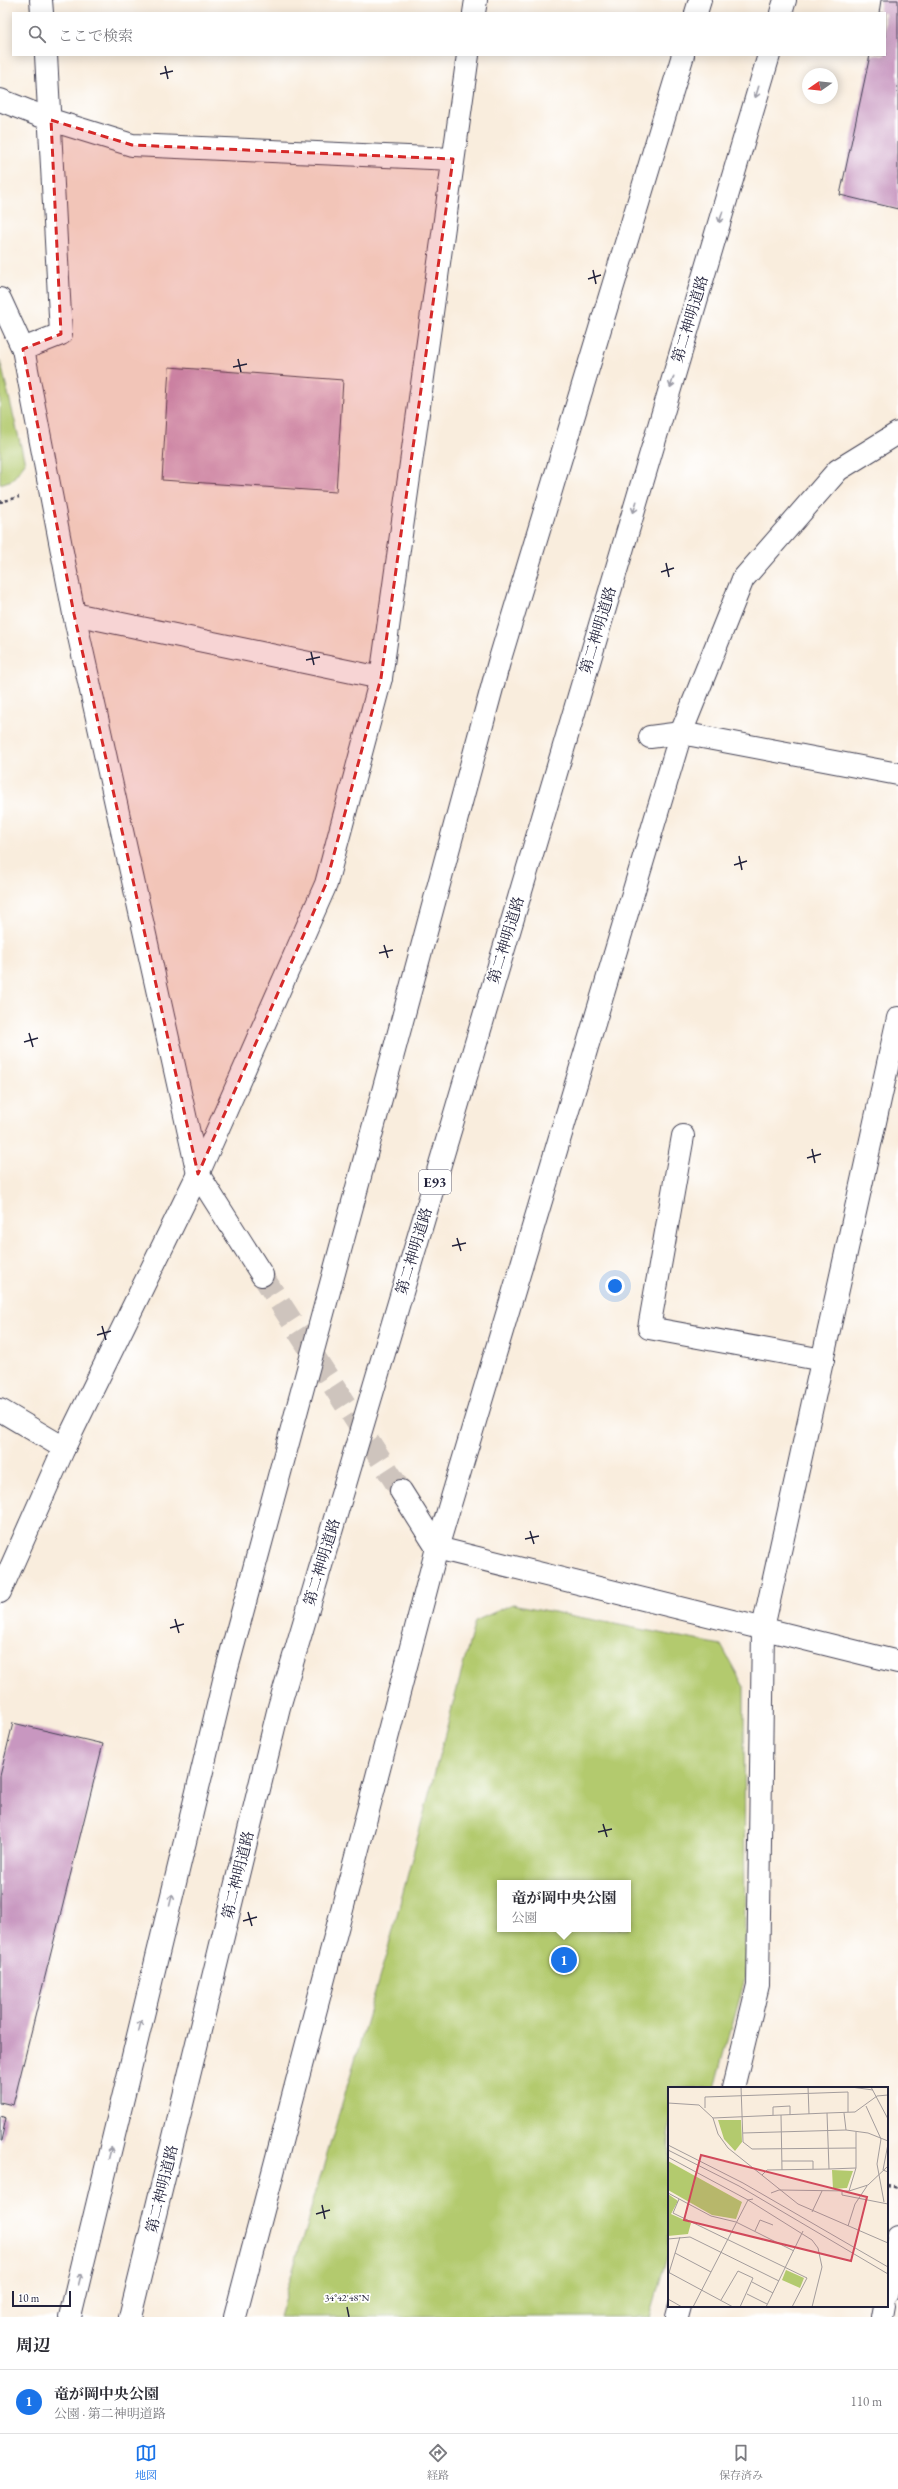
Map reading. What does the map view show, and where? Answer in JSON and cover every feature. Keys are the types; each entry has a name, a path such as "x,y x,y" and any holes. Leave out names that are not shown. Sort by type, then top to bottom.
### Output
{"main road":[{"path":"41,0 42,12"},
{"path":"474,12 476,0"},
{"path":"696,12 700,0"},
{"path":"781,12 785,0"},
{"path":"23,349 61,334 51,120 46,56"},
{"path":"0,1592 64,1448 198,1174 326,884 381,678 468,56"},
{"path":"70,2317 225,1676 495,678 683,56"},
{"name":"第二神明道路","path":"130,2317 279,1708 768,56"},
{"path":"0,100 51,120 132,145 453,159"},
{"path":"0,299 23,349 74,614 198,1174 262,1275"},
{"path":"235,2317 437,1548 681,733 743,579 838,470 898,433"},
{"path":"74,614 381,678"},
{"path":"650,736 681,733 898,774"},
{"path":"733,2087 758,1985 763,1628 898,1018"},
{"path":"683,1136 649,1328 823,1360"},
{"path":"0,1410 64,1448"},
{"path":"401,1491 437,1548 898,1662"},
{"path":"888,2287 898,2237"},
{"path":"677,2317 680,2307"},
{"path":"882,2317 884,2307"}],"path":[{"path":"888,2186 898,2188"}],"highlighted area":[{"path":"51,120 132,145 453,159 381,678 326,884 198,1174 74,614 23,349 61,334"}],"green space":[{"path":"0,360 25,463 12,480 0,484"},
{"path":"513,1604 721,1645 744,1687 745,1979 715,2087 668,2087 668,2254 650,2317 279,2317 390,1941 475,1621"}],"building":[{"path":"881,0 898,0 898,209 840,195 870,56 886,56 886,12 879,12"},
{"path":"169,367 343,380 336,492 162,480"},
{"path":"13,1723 103,1744 13,2105 0,2102 0,1776"},
{"path":"0,2116 6,2118 1,2141 0,2141"}],"tunnel":[{"path":"262,1275 401,1491"}],"place":[{"name":"竜が岡中央公園","path":"564,1960"}]}
